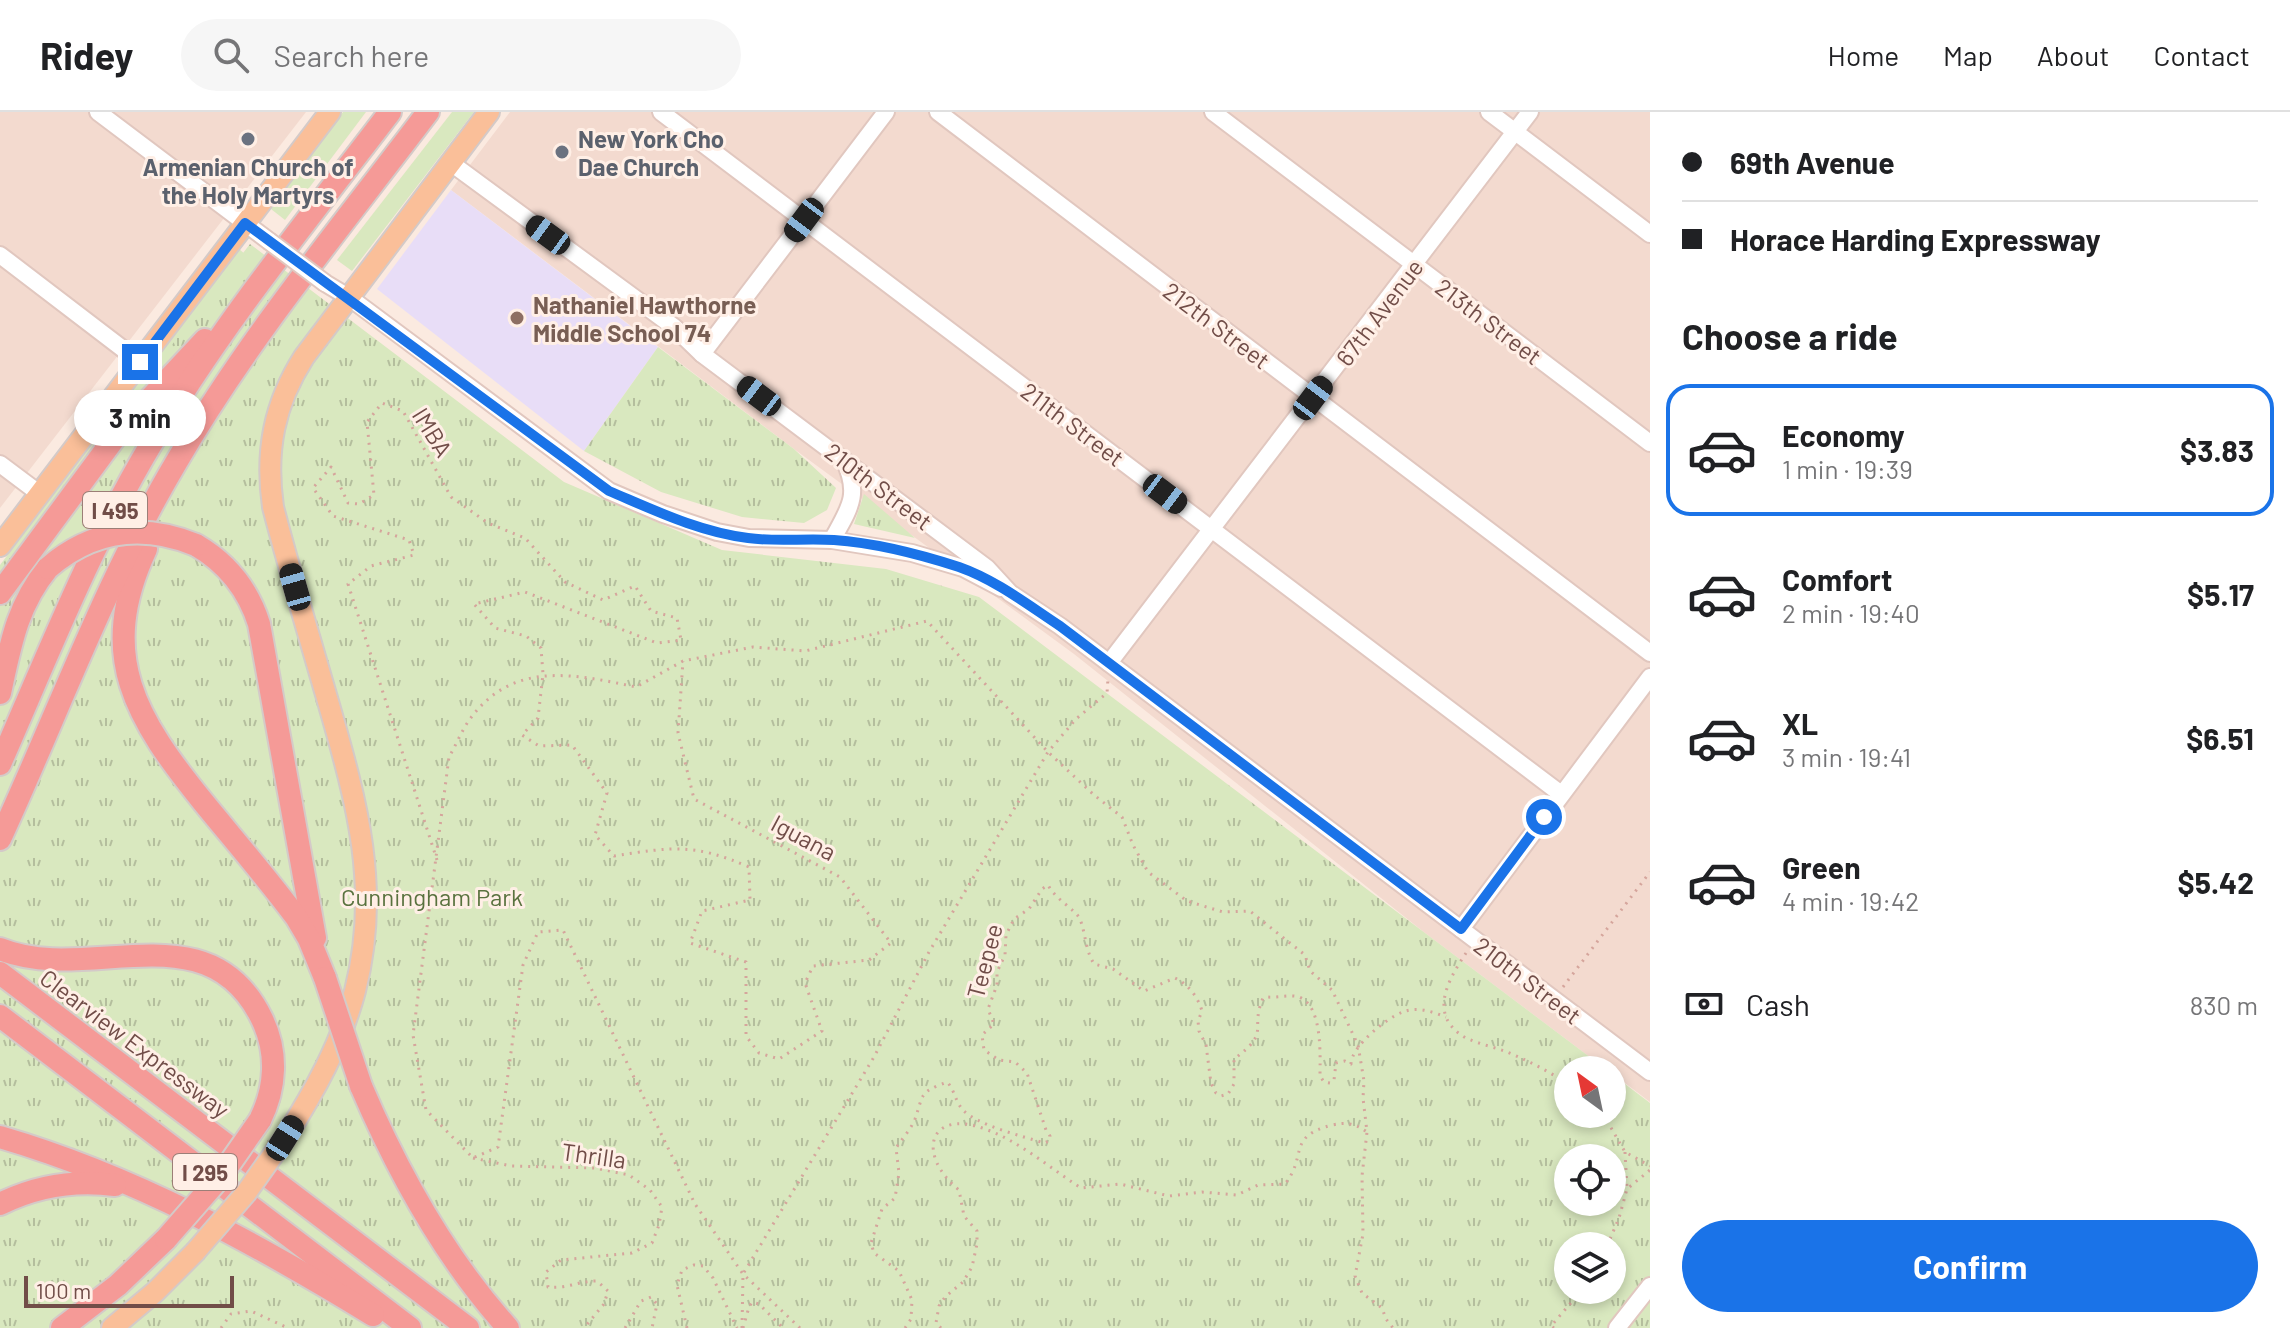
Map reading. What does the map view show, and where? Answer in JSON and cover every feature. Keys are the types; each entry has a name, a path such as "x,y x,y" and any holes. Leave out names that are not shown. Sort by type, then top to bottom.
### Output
{"highway":[{"name":"I 495","path":"0,764 90,561 130,480 190,382 266,275 390,112"},
{"name":"I 495","path":"0,839 123,563 176,462 259,336 428,112"},
{"path":"0,590 119,432 266,275"},
{"path":"216,398 129,591 124,635 126,666 138,708 162,749 296,917 325,978 361,1086 389,1149 432,1224 475,1287 508,1328"},
{"path":"0,693 19,614 30,591 61,557 92,539 125,531 155,532 196,545 217,559 235,577 250,600 259,624 304,882 325,978"},
{"path":"0,949 30,958 61,960 173,955 201,962 225,975 254,1004 271,1043 273,1085 260,1120 221,1176 166,1239 118,1285 62,1328"},
{"name":"Clearview Expressway","path":"0,973 468,1328"},
{"name":"I 295","path":"0,1016 410,1328"},
{"path":"0,1137 105,1173 184,1209 284,1261 393,1328"},
{"path":"0,1204 39,1189 94,1183 131,1188 184,1209"}],"main road":[{"path":"0,546 330,112"},
{"path":"112,1328 155,1292 195,1252 246,1193 285,1138 328,1063 348,1015 364,943 367,896 360,821 273,507 269,455 274,421 286,388 304,357 489,112"}],"street":[{"path":"98,112 609,491 717,532 749,538 832,540 912,553 950,564 1010,593"},
{"name":"211th Street","path":"661,112 1561,794"},
{"path":"702,354 886,112"},
{"name":"212th Street","path":"938,112 1650,653"},
{"name":"213th Street","path":"1213,112 1650,443"},
{"path":"1489,112 1650,234"},
{"name":"67th Avenue","path":"1109,663 1530,112"},
{"name":"210th Street","path":"451,163 674,327 702,354 987,568 1010,593 1109,663 1650,1072"},
{"path":"0,255 140,362"},
{"path":"832,540 849,509 854,485 844,460"},
{"path":"0,464 40,494"},
{"path":"1461,929 1650,677"},
{"path":"1617,1328 1650,1286"}],"path":[{"name":"IMBA","path":"437,860 348,584 371,566 414,555 409,540 333,516 313,488 331,467 348,503 359,504 374,495 367,422 382,403 403,411 451,497 488,523 525,538 565,582 603,600 635,586 651,611 677,618 681,640 657,643 525,592 474,604 495,628 526,636 541,648 543,674"},
{"path":"800,1328 743,1274 695,1204 563,930 538,932 523,965 498,1147 473,1158 426,1110 413,1035 449,757 471,718 506,685 543,674 586,676 636,687 683,661 753,647 805,651 927,621 1048,752 1122,817 1148,872 1187,901 1223,912 1250,911 1305,955 1310,971 1332,990 1358,1045 1364,1081 1367,1132 1362,1176 1363,1234 1355,1276 1362,1293 1382,1308 1393,1328"},
{"name":"Iguana","path":"543,674 538,718 522,735 539,746 572,745 607,793 595,835 614,856 672,847 717,853 749,867 750,900 702,911 690,943 746,962 746,1036 759,1053 779,1059 822,1031 805,983 813,966 869,960 891,943 840,877 694,799 678,733 683,661"},
{"path":"741,1328 743,1274 874,1057 929,952 1048,752 1076,719 1107,693 1109,663"},
{"path":"1553,999 1650,872"},
{"name":"Teepee","path":"905,1328 911,1319 912,1300 899,1271 874,1253 871,1243 882,1209 895,1198 899,1173 896,1148 914,1121 918,1101 929,1089 947,1082 953,1097 974,1120 1044,1143 1049,1141 1050,1136 1027,1073 1015,1062 999,1060 984,1050 982,1035 994,1024 988,1009 997,985 997,972 1005,955 1006,935 1014,919 1029,909 1048,885 1056,898 1079,918 1086,952 1094,964 1113,969 1144,991 1175,978 1184,983 1200,1003 1199,1031 1206,1045 1211,1083 1221,1096 1228,1094 1234,1084 1234,1059 1248,1049 1258,1036 1259,1007 1263,998 1297,996 1304,1000 1315,1019 1322,1051 1320,1076 1324,1082 1334,1080 1336,1063 1345,1061 1351,1064 1350,1058 1358,1045"},
{"path":"1475,940 1447,983 1443,1001 1446,1017 1455,1030 1468,1039 1535,1063 1554,1075"},
{"path":"1358,1045 1402,1012 1416,1010 1446,1017"},
{"path":"941,1328 936,1323 939,1306 963,1282 972,1267 977,1244 977,1231 964,1216 959,1190 943,1177 933,1159 933,1144 939,1132 948,1126 959,1122 1009,1139 1081,1188 1120,1184 1169,1196 1202,1192 1237,1195 1258,1185 1285,1184 1292,1176 1304,1138 1311,1131 1345,1122 1367,1132"},
{"path":"1626,1153 1650,1168 1627,1189"},
{"name":"Thrilla","path":"473,1158 511,1166 595,1168 629,1175 650,1190 662,1207 652,1243 632,1253 561,1260 546,1272 548,1287 563,1289 582,1281 597,1281 608,1291 604,1304 584,1328"},
{"path":"1613,1232 1627,1189 1626,1170"},
{"path":"687,1328 677,1285 682,1270 694,1265 703,1266 713,1278 741,1328"},
{"path":"625,1328 641,1301 651,1297 657,1304 652,1328"},
{"path":"741,1328 752,1302 759,1304 783,1328"},
{"path":"1554,1328 1551,1326 1570,1304"},
{"path":"221,1328 231,1314 251,1311 288,1328"}],"shaded area":[{"path":"0,112 306,112 0,508"},
{"path":"510,112 1650,112 1650,1102 1626,1084 1626,1056 1588,1056 1425,933 1074,654 794,449 451,190"},
{"name":"Nathaniel Hawthorne Middle School 74","path":"451,190 658,347 584,451 377,289"}],"green space":[{"path":"343,112 366,112 285,220 271,209"},
{"path":"452,112 474,112 352,271 337,260"},
{"name":"Cunningham Park","path":"250,244 564,482 722,550 886,569 979,597 1588,1056 1554,1056 1554,1128 1626,1128 1626,1085 1650,1103 1650,1328 0,1328 0,567"},
{"path":"239,249 253,261 0,573 0,565"},
{"path":"658,347 794,449 836,488 827,510 804,523 742,517 661,492 584,451"},
{"path":"864,494 915,538 854,524"}],"place":[{"name":"Armenian Church of the Holy Martyrs","path":"248,139"},
{"name":"New York Cho Dae Church","path":"562,152"},
{"name":"Nathaniel Hawthorne Middle School 74","path":"517,318"}],"route":[{"path":"140,362 245,223 609,491 717,532 749,538 832,540 912,553 963,568 1010,593 1060,626 1461,929 1544,817"}]}
